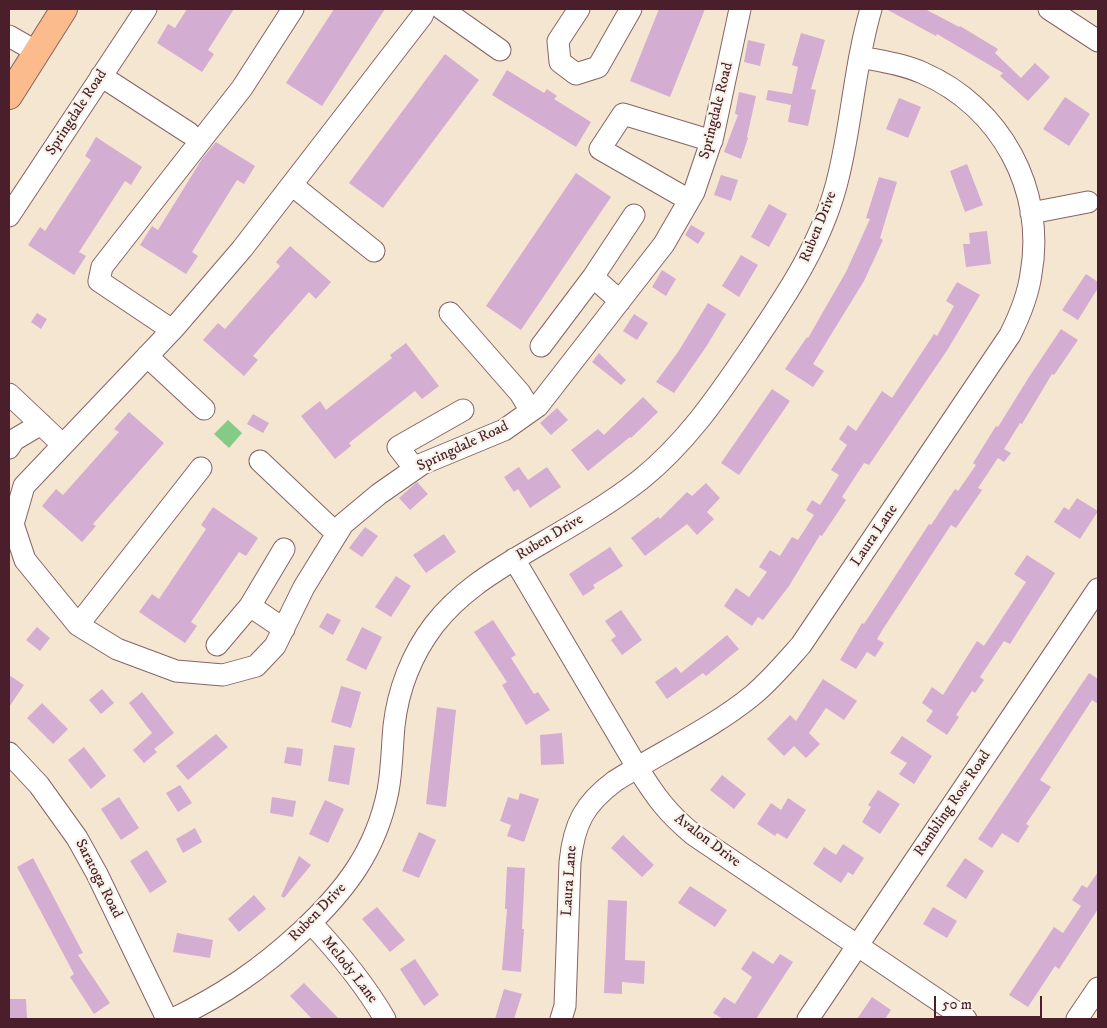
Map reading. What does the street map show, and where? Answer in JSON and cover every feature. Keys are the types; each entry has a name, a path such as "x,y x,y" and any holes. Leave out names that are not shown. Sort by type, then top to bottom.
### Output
{"main road":[{"path":"9,96 64,9"}],"street":[{"name":"Springdale Road","path":"9,216 146,9"},
{"path":"172,330 99,281 102,267 242,88 293,9"},
{"name":"Springdale Road","path":"425,9 422,16 242,249 172,330 24,486 13,524 15,549 78,625 117,649 176,670 223,675 256,666 275,646 304,587 343,524 379,494 422,464 504,430 538,406 664,244 694,192 712,141 740,9"},
{"path":"442,9 500,50"},
{"path":"579,9 558,40 560,62 576,74 598,67 632,9"},
{"name":"Ruben Drive","path":"174,1019 231,988 273,958 332,902 349,881 373,840 382,814 388,791 398,703 407,674 420,645 452,604 476,583 611,501 638,481 663,461 685,438 716,399 799,276 816,242 840,174 860,57 871,9"},
{"path":"1048,9 1098,41"},
{"path":"9,36 36,52"},
{"name":"Laura Lane","path":"561,1019 564,1006 572,840 588,805 601,792 637,767 727,714 753,695 774,676 802,645 1010,335 1022,310 1031,275 1034,244 1031,213 1026,186 1013,156 1003,139 981,111 960,94 938,80 897,64 860,57"},
{"path":"101,76 189,133"},
{"path":"689,200 600,149 624,114 712,141"},
{"path":"292,185 374,251"},
{"path":"1031,213 1088,202"},
{"path":"541,346 593,277 634,216"},
{"path":"593,277 620,301"},
{"path":"450,313 520,393 531,410"},
{"path":"147,356 204,409"},
{"path":"9,394 63,444"},
{"path":"415,469 398,447 463,410"},
{"path":"9,448 14,440 41,424"},
{"path":"260,461 337,534"},
{"path":"78,625 201,468"},
{"path":"217,645 250,606 284,549"},
{"name":"Avalon Drive","path":"514,559 637,767 658,800 676,821 966,1019"},
{"name":"Rambling Rose Road","path":"808,1019 1098,589"},
{"path":"250,606 284,629"},
{"name":"Saratoga Road","path":"9,753 39,785 77,838 97,874 167,1019"},
{"name":"Melody Lane","path":"311,923 359,978 385,1019"},
{"path":"1077,1019 1098,988"}],"green space":[{"path":"228,420 242,433 229,448 214,434"}],"building":[{"path":"187,9 234,9 208,50 214,54 202,72 157,43 168,24 175,28"},
{"path":"334,9 385,9 322,106 286,83"},
{"path":"659,9 705,9 670,97 630,81"},
{"path":"886,9 925,9 960,26 998,49 995,53 1021,78 1035,63 1050,77 1028,101 1000,76 1003,73 937,34 936,36"},
{"path":"801,33 825,40 811,89 816,90 808,126 788,122 791,105 766,100 768,90 792,94 798,67 792,65"},
{"path":"748,40 765,44 760,66 744,62"},
{"path":"445,54 479,80 383,208 349,183"},
{"path":"507,70 544,93 547,89 557,96 554,99 591,122 576,147 492,95"},
{"path":"739,92 756,96 748,138 741,159 724,152 738,115 735,114"},
{"path":"1065,97 1090,114 1069,146 1043,129"},
{"path":"899,98 921,107 908,138 886,129"},
{"path":"96,137 142,167 131,185 125,181 79,252 86,256 74,275 28,245 40,227 45,231 91,160 85,156"},
{"path":"216,142 255,166 244,184 237,180 192,252 198,256 186,274 140,245 152,226 158,230 202,159"},
{"path":"967,164 983,205 965,212 950,171"},
{"path":"576,173 611,197 521,330 486,306"},
{"path":"721,175 738,180 731,201 714,195"},
{"path":"879,177 897,182 880,238 883,240 864,281 813,364 824,371 813,387 785,369 808,338 846,272 870,219 866,218"},
{"path":"769,204 787,214 769,247 751,237"},
{"path":"691,225 705,233 698,244 685,235"},
{"path":"987,231 991,264 966,267 963,244 970,244 969,233"},
{"path":"290,246 331,282 316,299 309,292 253,356 258,360 244,376 203,340 218,323 225,329 280,266 276,262"},
{"path":"741,255 758,265 739,297 722,286"},
{"path":"662,270 676,279 666,296 652,287"},
{"path":"1086,274 1098,282 1098,288 1078,320 1062,310"},
{"path":"957,282 980,295 948,349 869,465 864,463 842,497 846,500 822,536 820,535 789,586 763,620 758,617 752,626 724,606 736,588 749,597 767,572 759,567 770,550 780,556 792,537 798,540 814,515 806,510 812,500 820,505 839,475 831,470 847,445 839,439 848,425 856,431 882,391 892,398 934,334 937,336 954,306 946,301"},
{"path":"708,303 726,314 674,393 656,382 678,352"},
{"path":"37,313 47,319 41,329 31,322"},
{"path":"634,314 648,323 637,340 623,331"},
{"path":"1061,329 1078,340 1054,375 1052,374 1022,424 1020,423 1004,449 1011,453 1004,462 998,458 978,488 982,490 956,528 951,525 883,629 877,639 884,643 875,657 867,652 856,669 840,660 862,623 864,624 929,524 931,525 955,489 958,491 976,465 973,463 996,426 998,427"},
{"path":"406,343 439,386 422,399 415,391 349,443 351,446 335,459 301,416 320,401 326,410 392,358 390,355"},
{"path":"599,353 626,380 621,385 592,362"},
{"path":"772,389 790,401 739,475 721,463"},
{"path":"643,397 658,412 631,438 588,471 571,450 598,429 604,435"},
{"path":"557,408 568,420 551,435 540,423"},
{"path":"129,412 164,443 93,524 96,526 82,542 42,506 56,489 63,495 119,432 114,429"},
{"path":"253,414 269,423 263,433 247,424"},
{"path":"519,467 528,480 547,467 561,487 530,508 518,489 514,492 504,477"},
{"path":"417,482 428,494 410,510 399,498"},
{"path":"706,483 720,498 707,512 714,519 697,535 687,524 645,556 631,538 658,517 660,519 687,492 692,496"},
{"path":"1077,498 1098,511 1080,539 1054,522 1064,507 1069,510"},
{"path":"213,507 258,538 246,556 239,552 191,622 197,626 185,643 139,612 152,594 159,599 206,529 201,525"},
{"path":"365,527 378,536 362,557 349,548"},
{"path":"444,534 456,552 426,573 413,555"},
{"path":"610,547 623,566 593,585 595,588 583,596 569,574"},
{"path":"1027,555 1055,573 1010,644 1004,641 980,677 984,680 975,693 972,691 956,715 959,717 947,735 926,721 933,711 922,703 932,687 943,695 977,641 984,646 1026,582 1014,574"},
{"path":"396,576 411,586 391,617 375,607"},
{"path":"621,610 642,640 622,655 611,640 616,636 605,621"},
{"path":"327,613 341,620 333,635 319,627"},
{"path":"493,620 516,655 511,658 534,694 538,692 550,710 526,725 502,685 507,682 474,632"},
{"path":"37,627 50,638 40,651 26,640"},
{"path":"362,627 382,637 366,670 346,660"},
{"path":"727,635 739,649 706,676 703,673 667,699 655,682 676,667 681,673"},
{"path":"1089,673 1098,679 1098,704 1092,700 1040,780 1051,787 1026,824 1029,826 1018,843 1002,833 992,848 978,839"},
{"path":"9,675 24,685 9,707"},
{"path":"823,679 857,701 844,720 826,708 809,733 820,744 806,758 794,746 784,756 767,739 790,715 796,721"},
{"path":"341,686 361,692 351,728 331,722"},
{"path":"102,689 114,703 101,714 89,700"},
{"path":"142,692 174,733 154,749 157,752 144,763 133,750 152,733 129,703"},
{"path":"42,703 68,729 53,744 27,718"},
{"path":"437,707 456,710 446,807 426,804"},
{"path":"562,733 564,764 541,765 540,735"},
{"path":"216,734 228,747 188,780 176,766"},
{"path":"902,736 932,756 914,784 899,774 907,763 890,753"},
{"path":"334,745 355,748 349,785 328,781"},
{"path":"84,747 106,776 91,789 68,760"},
{"path":"287,747 303,749 301,766 284,763"},
{"path":"722,775 746,794 734,809 710,790"},
{"path":"180,785 192,803 178,812 166,793"},
{"path":"878,790 900,804 880,834 862,822 871,807 868,805"},
{"path":"520,793 539,799 524,842 507,836 511,825 500,821 508,797 518,800"},
{"path":"119,797 139,828 121,840 101,809"},
{"path":"272,797 296,801 293,817 270,813"},
{"path":"788,798 806,810 787,839 777,833 775,836 757,824 771,803 781,810"},
{"path":"325,800 344,809 328,843 309,834"},
{"path":"195,828 202,842 183,853 176,839"},
{"path":"419,832 436,840 419,878 402,871"},
{"path":"623,835 654,865 642,877 611,848"},
{"path":"843,844 864,858 853,875 848,872 841,883 813,864 824,847 836,855"},
{"path":"147,850 167,882 150,893 130,861"},
{"path":"299,856 311,865 284,898 281,896"},
{"path":"33,858 83,953 78,955 110,1003 94,1014 70,977 74,974 17,867"},
{"path":"965,858 984,871 966,899 946,886"},
{"path":"507,867 525,868 521,972 502,970 507,909 505,909"},
{"path":"1098,872 1098,909 1059,969 1055,966 1028,1007 1009,995 1054,927 1063,933 1081,906 1072,900 1082,885 1087,888"},
{"path":"690,886 727,910 715,927 678,903"},
{"path":"254,895 266,909 239,932 228,919"},
{"path":"608,900 627,901 625,960 645,961 644,984 622,982 622,994 604,993"},
{"path":"377,907 405,940 390,952 362,919"},
{"path":"933,907 957,921 947,938 923,924"},
{"path":"177,933 213,940 210,958 173,952"},
{"path":"753,951 773,964 780,954 793,962 756,1019 723,1019 713,1013 724,997 735,1004 752,977 741,969"},
{"path":"415,959 439,995 424,1006 400,969"},
{"path":"304,983 339,1019 312,1019 290,996"},
{"path":"504,989 522,994 514,1019 495,1019"},
{"path":"872,997 891,1010 885,1019 857,1019"},
{"path":"9,999 26,999 27,1018 9,1018"}]}
